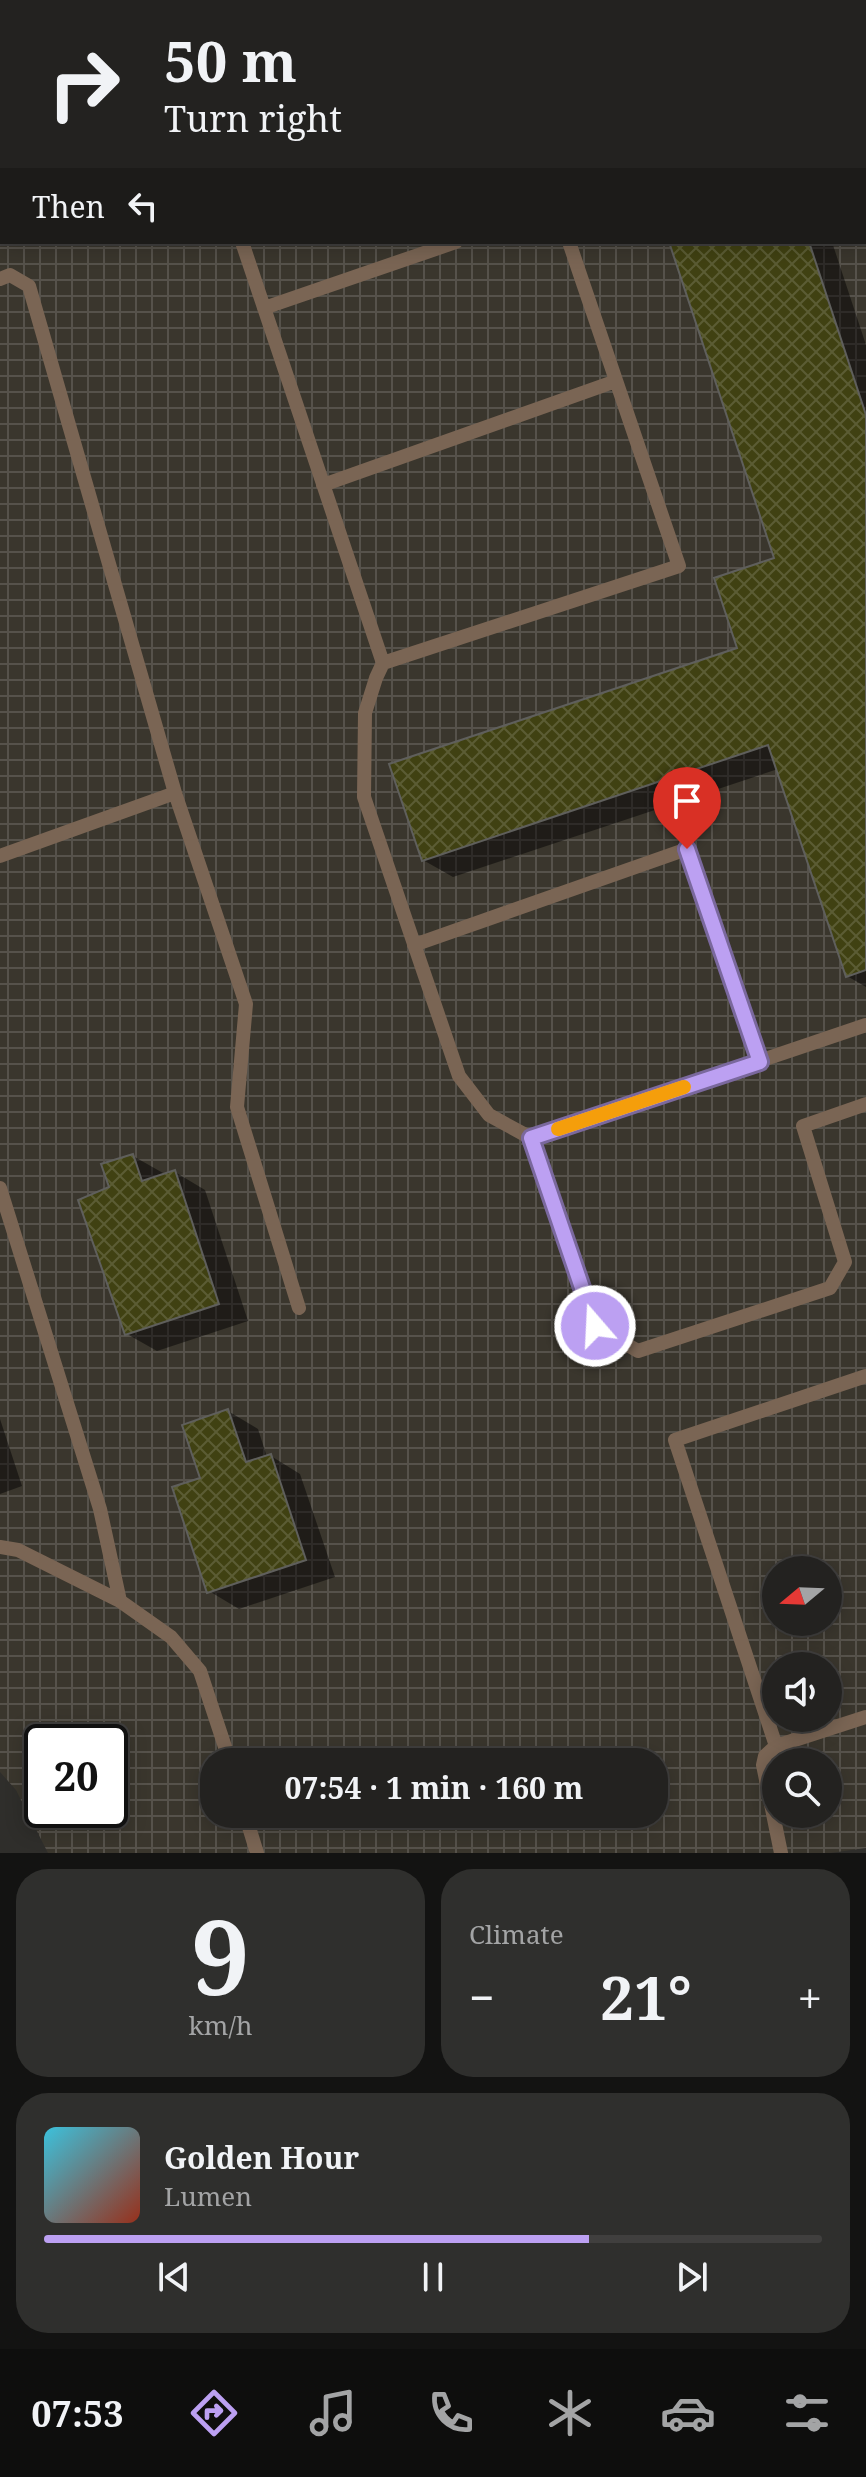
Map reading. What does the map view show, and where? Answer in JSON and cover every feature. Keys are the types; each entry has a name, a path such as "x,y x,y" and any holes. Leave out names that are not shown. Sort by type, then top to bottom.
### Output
{"lane":[{"path":"243,244 383,663 365,713 364,797 459,1076 489,1115 531,1138 595,1326 638,1351 830,1288 845,1262 803,1126 866,1104"},
{"path":"264,308 450,244"},
{"path":"383,663 679,566 570,244"},
{"path":"0,279 10,275 29,286 175,793 246,1004 237,1107 299,1308"},
{"path":"323,485 616,381"},
{"path":"0,856 175,793"},
{"path":"414,945 687,849 760,1062"},
{"path":"531,1138 866,1025"},
{"path":"0,1188 100,1509 120,1601"},
{"path":"776,1746 675,1440 866,1376"},
{"path":"0,1547 18,1550 120,1601 171,1637 200,1671 225,1748"},
{"path":"781,1853 763,1765 765,1756 776,1746 866,1717"},
{"path":"249,1828 257,1853"}],"shaded area":[{"path":"0,244 866,244 866,1848 830,1853 48,1853 35,1828 128,1828 128,1724 24,1724 24,1806 16,1790 0,1772"}],"building":[{"path":"670,244 810,244 866,415 866,970 846,977 768,745 422,861 389,764 737,648 714,578 774,558"},
{"path":"133,1154 142,1181 175,1170 219,1304 125,1335 78,1200 109,1187 101,1164"},
{"path":"228,1409 246,1462 271,1454 306,1560 207,1593 172,1487 200,1478 182,1425"}],"slow traffic":[{"path":"558,1129 684,1087"}],"route":[{"path":"595,1326 531,1138 760,1062 687,849"}]}
